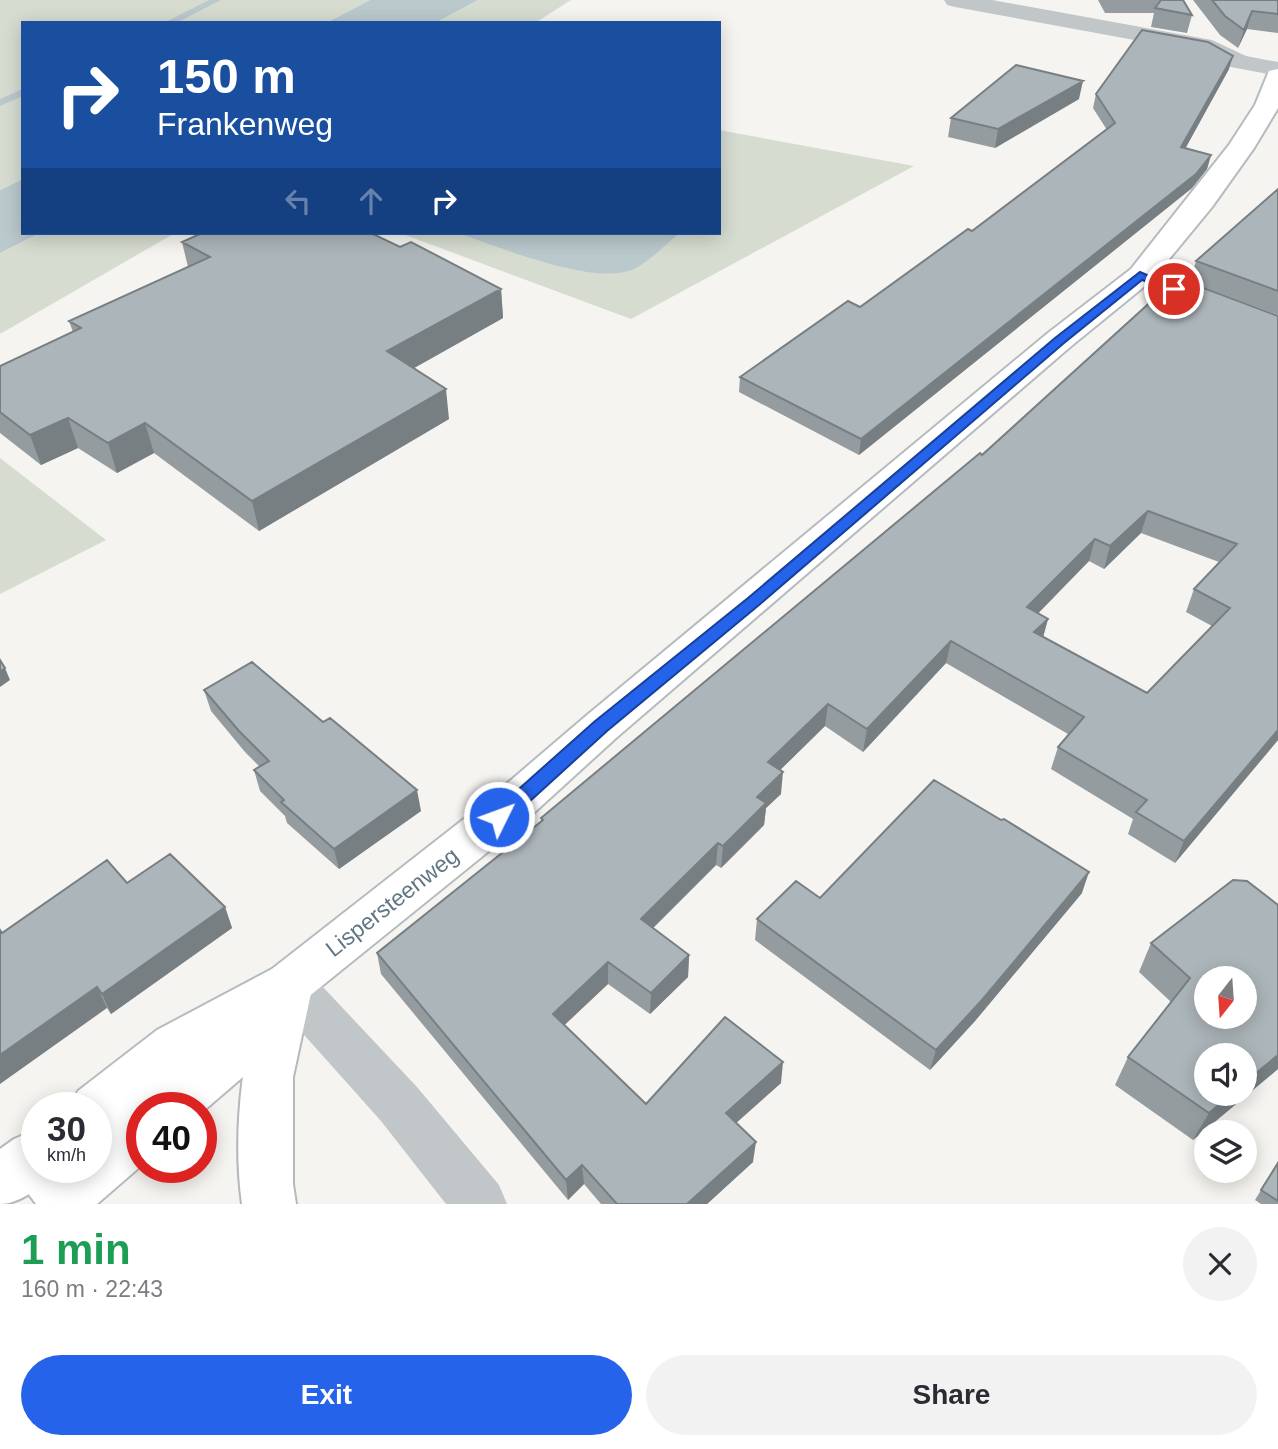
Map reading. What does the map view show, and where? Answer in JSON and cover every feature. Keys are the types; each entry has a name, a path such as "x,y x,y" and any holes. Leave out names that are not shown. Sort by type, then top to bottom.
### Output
{"main road":[{"name":"Lispersteenweg","path":"289,984 499,817 601,727 1059,340 1140,275 1202,201 1241,148 1267,105 1278,76"},
{"path":"188,1092 246,1043 289,984"},
{"path":"112,1095 175,1046 289,984"},
{"path":"269,1204 265,1184 267,1077 289,984"}],"street":[{"path":"955,0 1212,47 1238,62 1278,69"},
{"path":"1192,20 1212,47"},
{"path":"1140,275 1278,329"},
{"path":"289,984 399,1104 480,1204"}],"shaded area":[{"path":"0,0 370,0 330,21 21,21 21,180 0,190"},
{"path":"370,0 478,0 439,21 330,21"},
{"path":"478,0 571,0 538,21 439,21"},
{"path":"721,130 914,166 631,319 405,235 464,235 573,269 636,268 677,235 721,235"},
{"path":"21,180 21,235 36,235 0,253 0,190"},
{"path":"36,235 172,235 0,334 0,253"},
{"path":"464,235 678,235 640,266 617,273 572,269"},
{"path":"0,458 106,540 0,594"}],"building":[{"path":"1161,0 1183,0 1192,15 1155,8"},
{"path":"1212,0 1278,0 1278,14 1252,11 1244,30 1225,16"},
{"path":"1142,30 1208,42 1233,56 1181,147 1211,155 1196,174 861,439 740,377 848,301 860,307 968,229 972,231 1115,123 1096,94"},
{"path":"1016,65 1083,81 998,129 951,118"},
{"path":"1278,189 1278,291 1196,261"},
{"path":"198,235 375,235 400,247 411,242 501,289 387,351 446,389 252,501 145,423 108,443 68,418 30,435 0,412 0,366 81,328 69,321 210,257 182,242"},
{"path":"1177,278 1278,316 1278,730 1184,841 1136,812 1147,800 1058,747 1084,717 951,641 867,729 828,704 768,762 783,772 757,797 766,803 723,846 718,843 641,919 689,955 651,993 608,962 553,1014 646,1104 725,1017 783,1062 726,1113 756,1142 687,1204 617,1204 582,1165 566,1180 377,953 543,820 541,818 980,453 982,455","holes":["1148,511 1237,544 1194,589 1230,608 1147,693 1034,632 1048,619 1027,607 1095,539 1110,546"]},
{"path":"252,662 323,722 330,718 417,790 334,849 281,802 284,800 254,770 269,761 204,690"},
{"path":"934,780 1001,820 1004,819 1089,872 982,1000 936,1050 757,919 796,881 820,898"},
{"path":"170,854 225,907 102,994 97,987 0,1055 0,930 2,933 107,860 127,883"},
{"path":"1233,880 1247,881 1278,905 1278,1055 1257,1072 1257,1043 1194,1043 1194,1103 1128,1057 1190,978 1151,943"},
{"path":"1199,1106 1217,1106 1209,1113"},
{"path":"1278,1163 1278,1201 1261,1190"}],"waterway":[{"path":"172,21 216,0"},
{"path":"0,103 21,93"}],"route":[{"path":"499,817 601,727 1059,340 1140,275 1174,289"}]}
